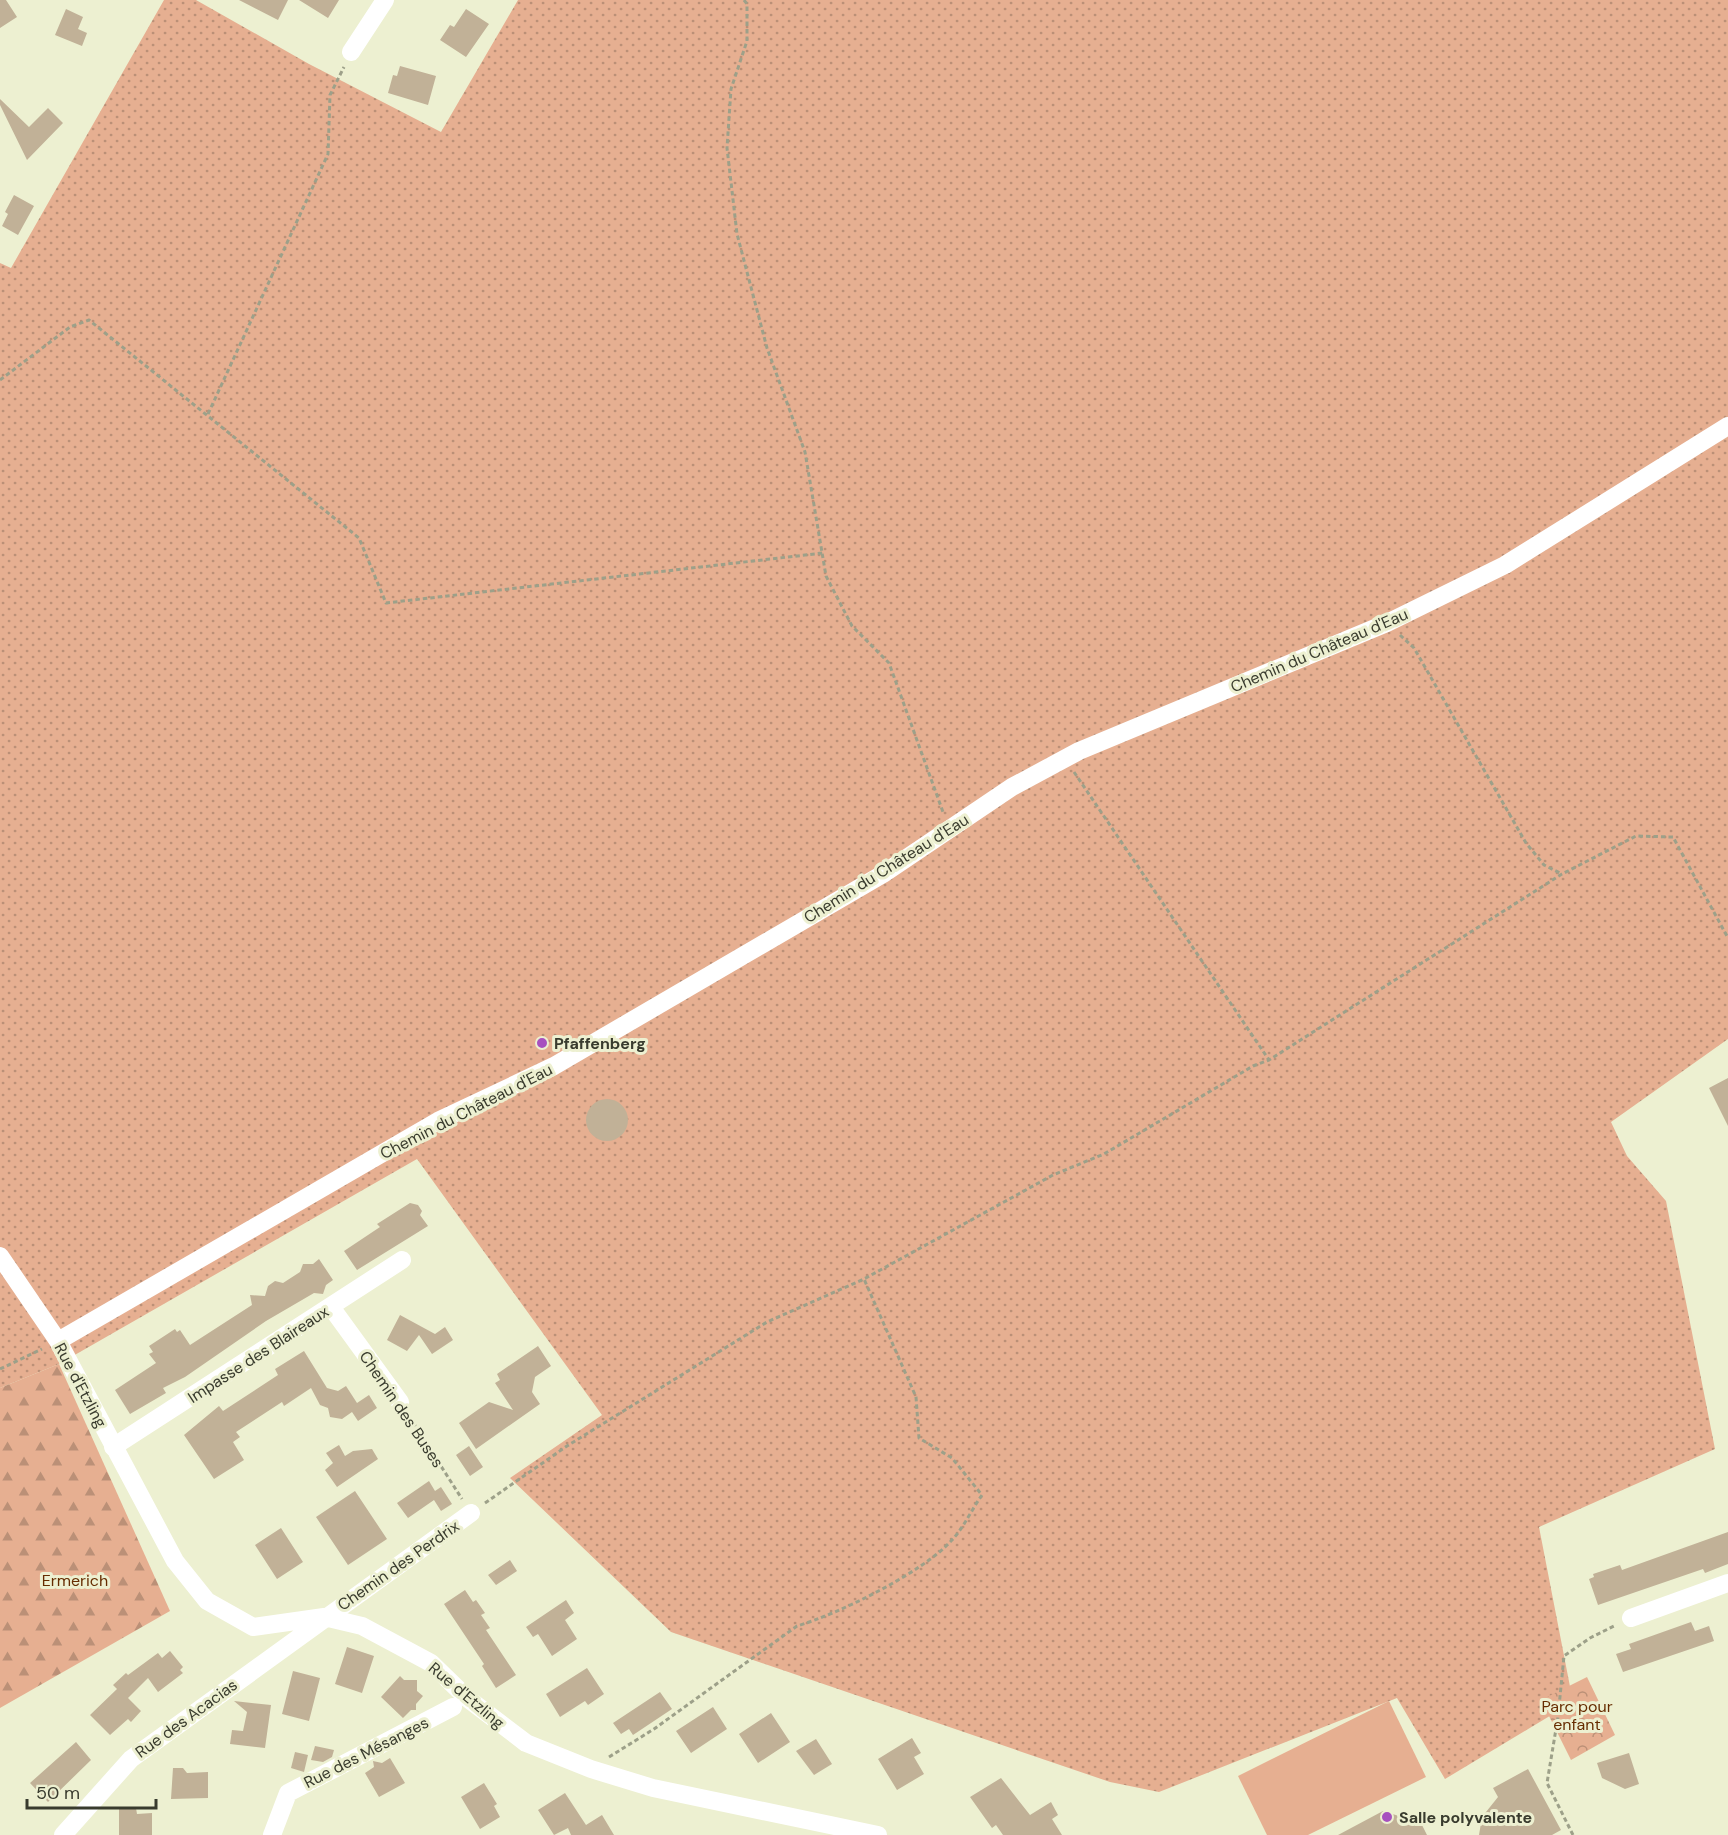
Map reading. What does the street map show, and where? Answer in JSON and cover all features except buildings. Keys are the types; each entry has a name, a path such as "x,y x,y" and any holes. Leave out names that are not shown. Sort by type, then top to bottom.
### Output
{"street":[{"path":"351,52 385,0"},
{"name":"Chemin du Château d'Eau","path":"58,1341 438,1121 554,1066 883,874 952,830 1012,787 1065,758 1387,623 1505,565 1728,426"},
{"name":"Rue d'Etzling","path":"0,1256 58,1341 175,1561 207,1601 253,1627 324,1617 362,1626 431,1663 467,1698 526,1743 591,1769 653,1788 878,1835"},
{"name":"Impasse des Blaireaux","path":"113,1447 402,1260"},
{"name":"Chemin des Buses","path":"331,1307 400,1402"},
{"name":"Chemin des Perdrix","path":"324,1617 471,1513"},
{"path":"1631,1617 1728,1583"},
{"name":"Rue des Acacias","path":"63,1835 131,1759 324,1617"},
{"name":"Rue des Mésanges","path":"272,1835 288,1793 453,1707"}],"path":[{"path":"744,0 747,4 747,41 731,88 726,148 737,234 767,348 805,452 826,576 852,626 889,663 937,800 952,830"},
{"path":"208,414 328,154 330,95 351,52"},
{"path":"0,381 70,327 89,321 208,414 359,538 386,603 823,554"},
{"path":"1387,623 1414,648 1526,843 1544,865 1562,874"},
{"path":"1065,758 1269,1059"},
{"path":"471,1513 567,1446 767,1322 864,1279 1053,1176 1104,1154 1269,1059 1562,874 1636,836 1673,837 1728,938"},
{"path":"591,1769 654,1729 797,1626 817,1620 909,1573 951,1541 982,1495 952,1458 919,1438 916,1397 864,1279"},
{"path":"0,1369 58,1341"},
{"name":"Chemin des Buses","path":"400,1402 471,1513"},
{"path":"1573,1835 1547,1783 1558,1717 1564,1656 1590,1638 1631,1617"}],"green space":[{"path":"164,0 196,0 309,64 441,132 518,0 1728,0 1728,1039 1611,1122 1627,1156 1666,1201 1715,1449 1539,1527 1573,1702 1445,1779 1397,1698 1159,1792 1110,1782 671,1632 510,1478 602,1415 417,1159 59,1364 0,1388 0,263 11,268"},
{"name":"Ermerich","path":"59,1364 170,1611 0,1708 0,1388"},
{"name":"Parc pour enfant","path":"1587,1677 1615,1735 1571,1760 1541,1700"},
{"path":"1389,1701 1426,1777 1308,1835 1267,1835 1238,1776"}],"place":[{"name":"Pfaffenberg","path":"542,1043"},
{"name":"Salle polyvalente","path":"1387,1817"}]}
